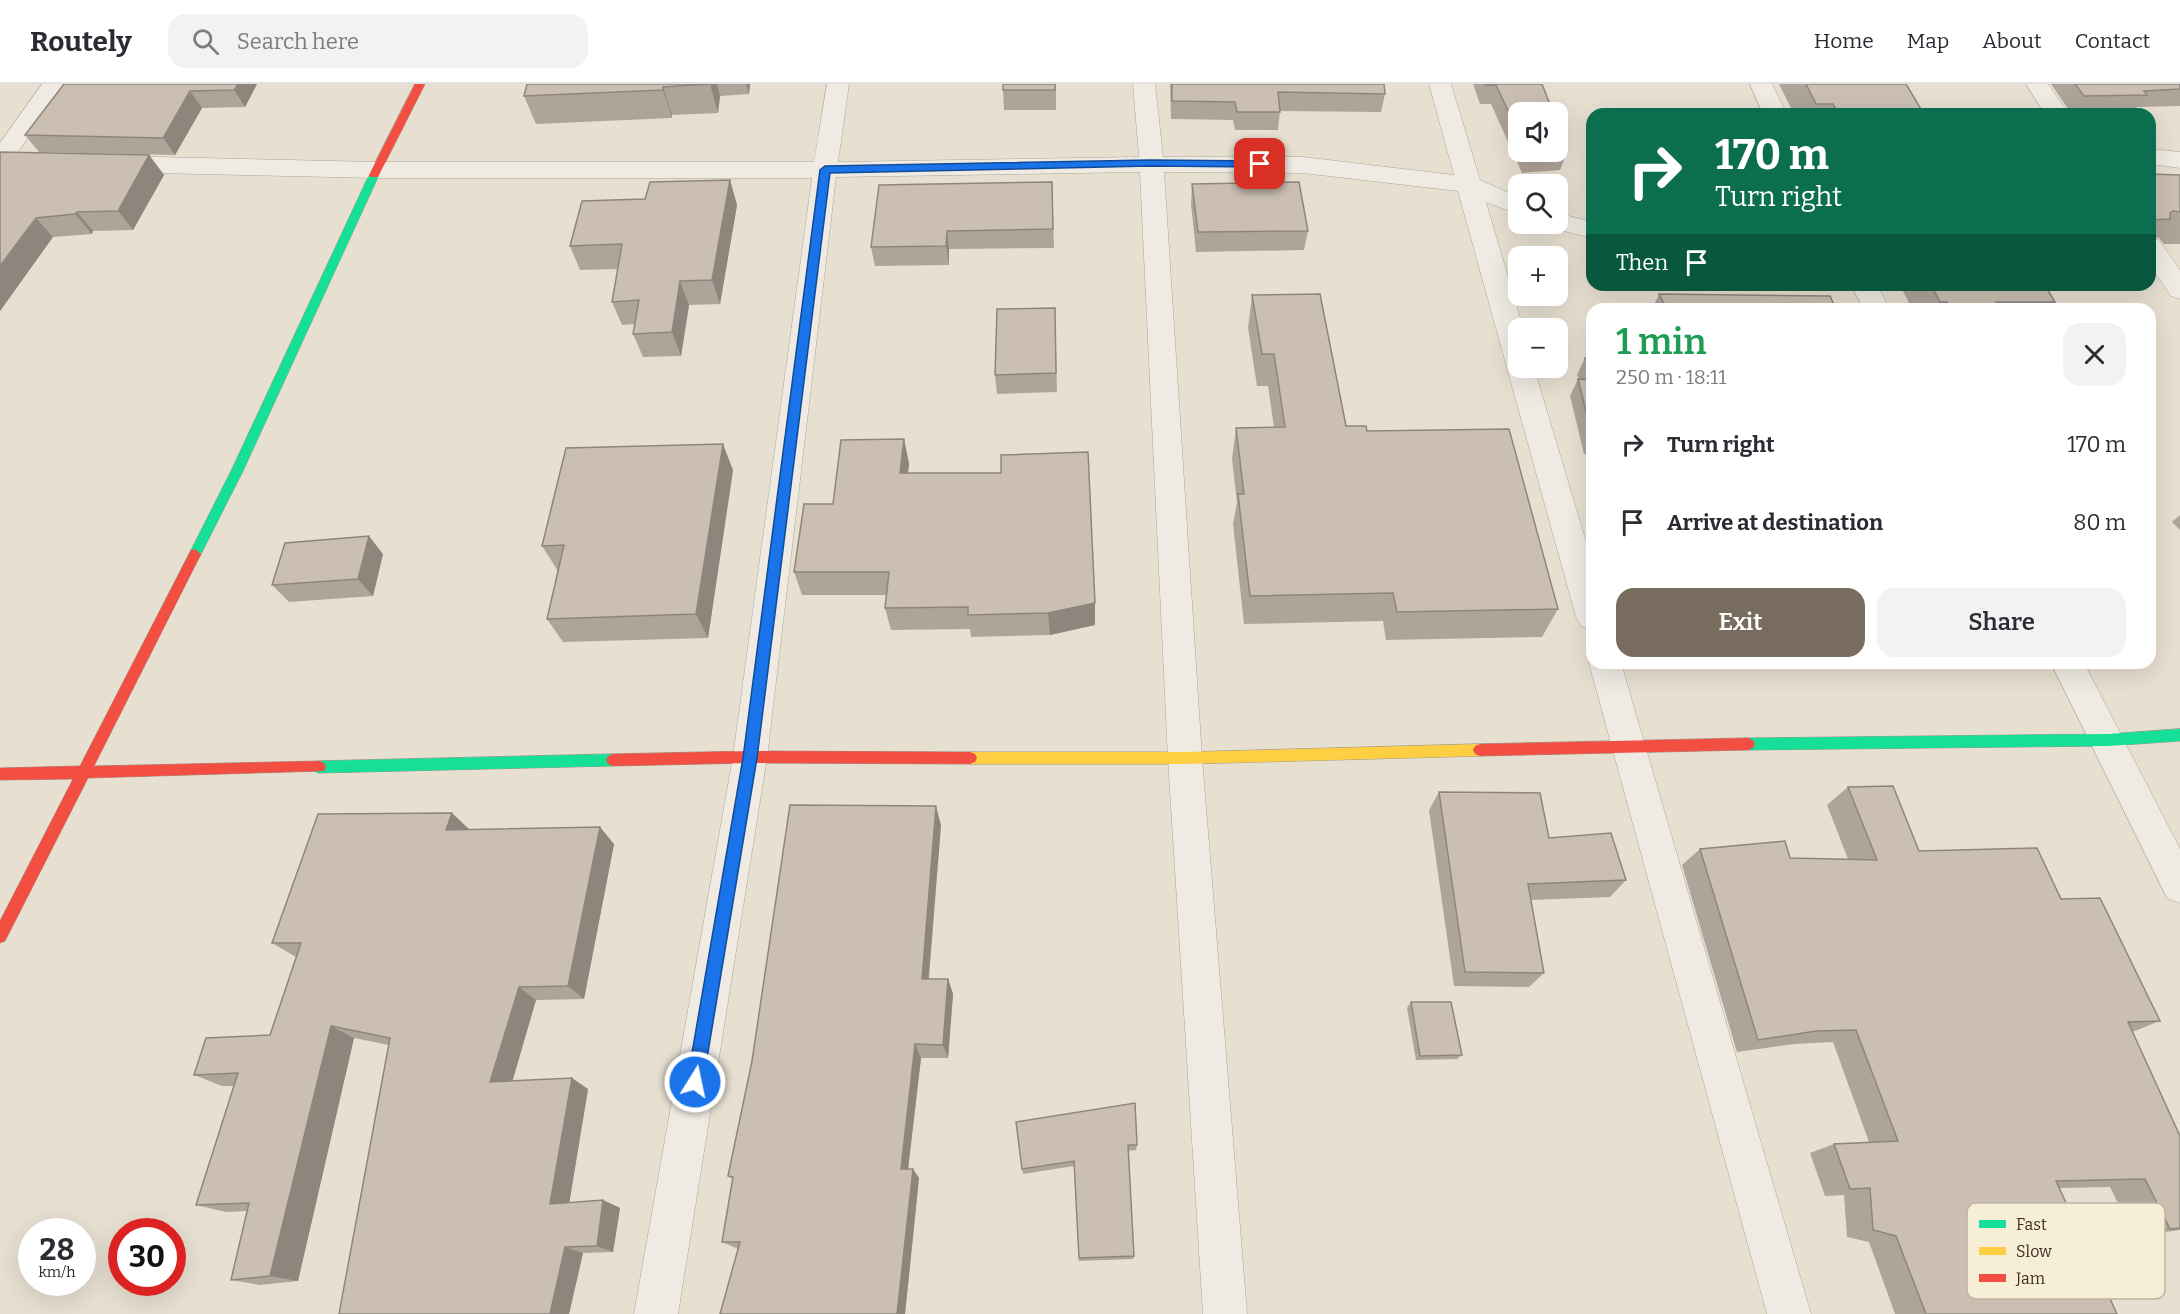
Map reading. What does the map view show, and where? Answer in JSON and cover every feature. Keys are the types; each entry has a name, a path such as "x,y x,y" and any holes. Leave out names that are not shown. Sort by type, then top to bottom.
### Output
{"street":[{"path":"8,161 54,84"},
{"path":"0,936 237,471 376,170 420,84"},
{"path":"656,1314 750,758 838,84"},
{"path":"1144,84 1185,758 1225,1314"},
{"path":"1440,84 1508,323"},
{"path":"1761,84 1772,108"},
{"path":"2037,84 2053,108"},
{"path":"2156,158 2180,160"},
{"path":"94,163 376,170 825,170 1239,163 1303,165 1469,185 1508,202"},
{"path":"1568,224 1586,229"},
{"path":"2156,255 2180,290"},
{"path":"1523,378 1586,596"},
{"path":"1607,669 1789,1314"},
{"path":"2070,669 2180,886"},
{"path":"0,774 750,758 1185,758 1628,746 2108,740 2180,735"}],"building":[{"path":"64,84 238,84 234,90 190,91 163,138 25,135"},
{"path":"527,84 710,84 663,87 663,90 524,96"},
{"path":"1003,84 1055,84 1055,90 1003,90"},
{"path":"1172,84 1384,84 1385,94 1278,92 1280,112 1237,112 1235,102 1172,101"},
{"path":"1542,84 1549,102 1508,102 1508,111 1496,85 1485,85"},
{"path":"1806,84 1906,84 1920,108 1835,108 1833,104 1816,104"},
{"path":"2075,84 2180,84 2180,89 2144,91 2147,95 2084,96"},
{"path":"0,152 149,155 118,211 77,212 36,218 0,266"},
{"path":"2156,174 2180,175 2180,212 2170,213 2170,219 2156,220"},
{"path":"730,180 712,280 680,281 672,332 633,334 639,300 612,302 622,244 570,246 582,201 645,199 650,182"},
{"path":"1052,182 1053,229 947,231 946,246 871,247 879,185"},
{"path":"1299,182 1308,231 1198,232 1192,184"},
{"path":"1934,291 2049,291 2055,302 1948,303 1940,302"},
{"path":"1320,294 1346,426 1366,426 1367,431 1509,429 1558,609 1397,612 1393,593 1250,596 1238,494 1244,494 1236,428 1285,427 1274,354 1262,354 1252,295"},
{"path":"1659,294 1830,296 1833,303 1664,303"},
{"path":"1055,308 1056,373 995,375 997,309"},
{"path":"1578,379 1586,380 1586,411"},
{"path":"904,439 900,473 1001,473 1001,455 1088,452 1095,603 1048,613 968,615 968,607 885,608 889,572 794,572 804,504 833,504 841,440"},
{"path":"723,444 696,614 547,619 564,545 542,546 566,448"},
{"path":"369,536 358,579 272,585 285,543"},
{"path":"1893,786 1919,851 2037,848 2061,899 2100,898 2160,1021 2128,1022 2180,1136 2180,1228 2170,1229 2165,1219 2165,1203 2157,1203 2145,1179 2056,1181 2066,1203 1967,1203 1967,1299 2110,1299 2117,1314 1926,1314 1896,1236 1873,1230 1870,1188 1850,1189 1834,1144 1898,1141 1856,1030 1816,1031 1758,1040 1700,849 1785,841 1790,858 1877,860 1848,787"},
{"path":"1439,792 1540,793 1549,838 1611,833 1626,880 1528,884 1544,973 1465,972"},
{"path":"790,805 936,806 922,979 948,979 943,1045 915,1044 901,1169 913,1169 897,1314 720,1314 740,1242 722,1242 733,1177 728,1176 752,1061"},
{"path":"452,813 446,830 600,827 568,986 519,987 490,1082 572,1078 550,1204 603,1200 597,1246 565,1247 550,1314 339,1314 390,1038 331,1026 270,1276 231,1280 249,1203 196,1205 238,1073 194,1075 206,1038 270,1035 301,943 272,943 318,814"},
{"path":"1411,1002 1451,1002 1462,1055 1420,1056"},
{"path":"1135,1103 1137,1145 1128,1145 1134,1256 1079,1258 1074,1161 1022,1169 1016,1122"}],"traffic: fast":[{"path":"195,554 237,471 374,175"},
{"path":"1748,744 2108,740 2180,735"},
{"path":"319,767 613,760"}],"traffic: slow":[{"path":"970,758 1185,758 1480,750"}],"traffic: jam":[{"path":"374,175 420,84"},
{"path":"0,936 195,554"},
{"path":"1480,750 1748,744"},
{"path":"613,760 750,757 970,758"},
{"path":"0,774 319,767"}],"route":[{"path":"695,1082 750,758 825,170 1150,163 1260,164"}]}
